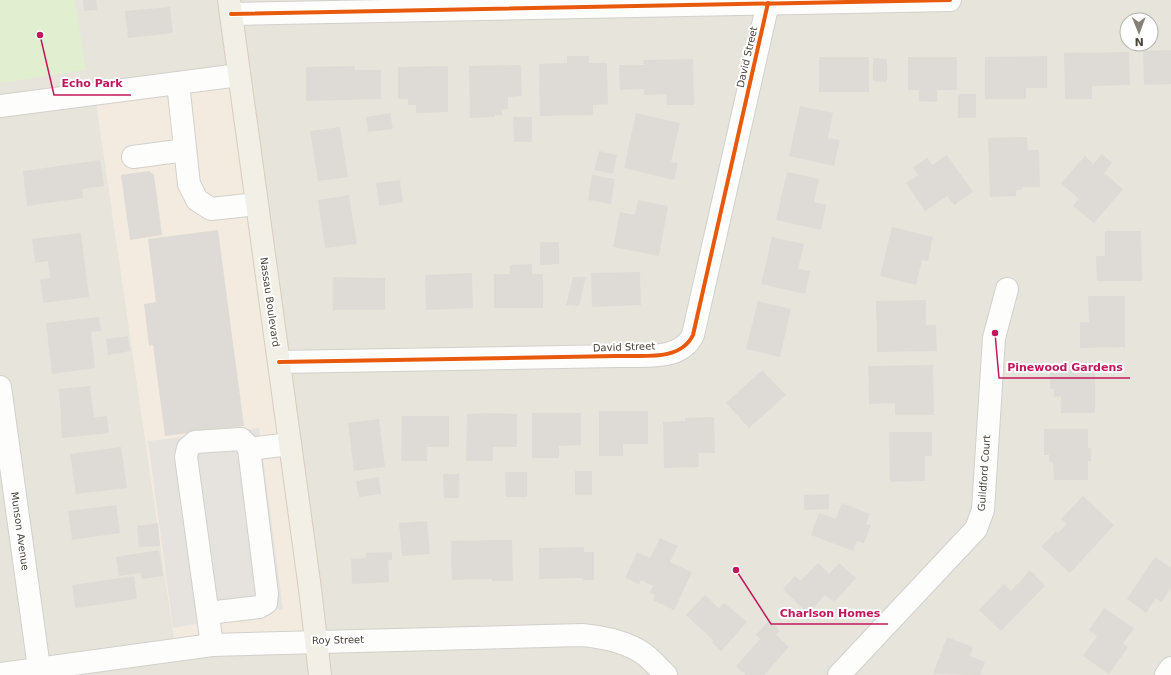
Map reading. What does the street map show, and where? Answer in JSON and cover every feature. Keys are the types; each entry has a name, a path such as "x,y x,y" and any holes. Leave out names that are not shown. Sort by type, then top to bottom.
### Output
{"main road":[{"name":"Nassau Boulevard","path":"230,7 320,675"}],"street":[{"path":"230,7 768,3 950,0"},
{"name":"David Street","path":"279,362 616,356 667,354 681,350 690,341 693,335 768,3"},
{"path":"0,106 238,75"},
{"path":"178,84 189,184 197,200 211,209 257,204"},
{"path":"133,156 185,150"},
{"name":"Guildford Court","path":"839,675 976,529 983,510 994,338 1007,289"},
{"name":"Munson Avenue","path":"0,393 40,672"},
{"path":"208,613 259,607 266,604 267,594 249,449 241,439 195,442 188,448 186,457 212,645"},
{"path":"249,449 290,444"},
{"name":"Roy Street","path":"0,674 40,672 212,645 582,635 604,637 643,653 666,675"},
{"path":"1166,675 1171,668"}],"shaded area":[{"path":"0,0 1171,0 1171,675 0,675"},
{"path":"235,81 310,636 175,646 96,102"},
{"path":"259,428 283,609 173,628 148,441"}],"green space":[{"path":"0,0 75,0 86,70 0,83"}],"building":[{"path":"83,0 96,0 97,10 84,11"},
{"path":"170,7 173,33 128,38 125,11"},
{"path":"1159,50 1171,50 1171,84 1144,85 1143,52 1159,52"},
{"path":"1129,52 1130,85 1092,86 1092,99 1065,99 1064,53"},
{"path":"567,56 589,56 589,63 607,63 608,104 593,105 593,115 540,116 539,64 567,63"},
{"path":"1047,56 1047,88 1026,88 1026,99 985,99 985,57"},
{"path":"819,57 869,57 869,92 819,92"},
{"path":"908,57 957,57 957,90 937,90 937,102 919,101 919,90 908,90"},
{"path":"873,58 887,59 887,82 873,81"},
{"path":"693,59 694,105 667,105 666,94 644,95 644,89 620,90 619,65 644,65 643,60"},
{"path":"521,65 522,96 508,97 508,109 502,110 502,115 495,115 495,117 470,118 469,66"},
{"path":"355,66 355,70 381,70 381,99 306,101 306,67"},
{"path":"448,66 448,112 416,113 416,105 408,105 408,99 398,99 398,67"},
{"path":"958,94 976,94 976,118 958,118"},
{"path":"800,106 833,113 828,138 840,140 834,166 789,156"},
{"path":"390,113 393,129 368,132 366,117"},
{"path":"636,113 680,123 671,162 678,163 674,180 624,168"},
{"path":"513,117 532,117 532,142 514,142"},
{"path":"340,127 348,177 318,181 310,131"},
{"path":"1027,137 1028,150 1039,150 1040,187 1022,187 1022,190 1016,190 1016,196 990,197 988,138"},
{"path":"599,151 617,155 613,174 594,170"},
{"path":"1102,154 1112,163 1104,173 1123,189 1094,223 1073,206 1079,199 1061,183 1085,156 1093,164"},
{"path":"947,155 973,192 954,205 947,196 925,211 906,183 918,175 913,167 927,158 932,165"},
{"path":"100,160 104,186 82,189 83,198 27,206 23,171"},
{"path":"149,171 154,175 162,235 130,240 121,175"},
{"path":"787,172 819,179 814,202 826,205 821,230 776,220"},
{"path":"592,175 615,179 611,204 588,200"},
{"path":"400,180 403,202 379,206 376,183"},
{"path":"349,195 357,244 325,248 318,200"},
{"path":"638,200 668,206 659,256 613,247 620,212 635,215"},
{"path":"892,227 933,237 928,261 922,260 916,285 880,276"},
{"path":"218,230 244,426 165,436 153,345 149,346 144,304 156,302 148,239"},
{"path":"1105,231 1141,231 1142,281 1097,281 1096,256 1105,256"},
{"path":"81,233 89,297 43,303 40,279 50,278 48,261 35,263 32,239"},
{"path":"772,237 804,244 798,269 810,271 805,294 761,284"},
{"path":"540,242 559,242 559,264 540,265"},
{"path":"532,264 532,274 543,274 543,308 494,308 494,274 510,274 510,265"},
{"path":"640,272 641,305 592,307 591,273"},
{"path":"472,273 473,308 426,310 425,275"},
{"path":"333,277 385,278 385,310 333,310"},
{"path":"573,277 586,277 579,306 566,305"},
{"path":"1088,296 1125,296 1125,347 1080,348 1080,322 1089,322"},
{"path":"926,300 926,325 936,325 937,351 877,352 876,301"},
{"path":"758,301 791,309 780,357 746,349"},
{"path":"99,317 101,331 91,332 95,368 52,374 46,323"},
{"path":"128,336 130,351 108,355 106,339"},
{"path":"1095,363 1095,413 1061,413 1061,396 1054,397 1054,389 1050,389 1050,364"},
{"path":"933,365 934,415 895,415 895,403 869,404 868,366"},
{"path":"762,370 786,395 749,428 726,403"},
{"path":"90,386 94,417 107,416 109,433 62,438 59,389"},
{"path":"599,411 648,411 648,444 623,444 623,456 599,456"},
{"path":"532,413 581,413 581,445 559,446 559,458 532,458"},
{"path":"467,414 517,414 517,447 493,447 493,461 466,461"},
{"path":"402,416 449,416 449,447 427,447 427,461 401,461"},
{"path":"714,417 715,453 698,453 699,467 664,468 663,422 685,421 685,418"},
{"path":"379,419 385,467 354,471 348,423"},
{"path":"1044,429 1088,429 1088,448 1091,448 1091,461 1088,461 1088,480 1054,480 1053,462 1049,462 1049,455 1044,455"},
{"path":"889,432 932,432 932,456 925,456 925,481 890,482"},
{"path":"121,447 127,488 76,494 70,454"},
{"path":"575,471 592,471 592,495 575,495"},
{"path":"505,472 527,472 527,497 506,497"},
{"path":"443,474 459,474 459,498 444,498"},
{"path":"379,477 381,494 359,497 356,481"},
{"path":"829,494 829,509 804,510 804,495"},
{"path":"1083,496 1114,525 1070,573 1042,546 1056,531 1058,533 1067,524 1061,519"},
{"path":"842,503 870,514 866,524 871,525 864,543 857,541 853,551 811,535 819,513 836,519"},
{"path":"116,505 120,533 72,540 68,511"},
{"path":"427,521 430,554 402,556 399,523"},
{"path":"158,523 160,546 139,547 137,526"},
{"path":"660,538 678,546 670,562 692,572 674,610 653,600 655,595 650,593 653,586 641,580 639,584 625,578 637,552 650,558"},
{"path":"512,540 513,581 492,581 492,579 452,580 451,541"},
{"path":"584,547 584,552 594,552 594,580 583,580 583,578 539,579 539,548"},
{"path":"159,550 163,576 142,579 141,573 119,576 116,557"},
{"path":"392,552 392,560 388,560 389,582 352,584 351,559 366,558 366,553"},
{"path":"1155,557 1171,568 1171,588 1161,602 1156,598 1146,613 1127,599"},
{"path":"818,563 829,574 839,563 856,578 834,602 825,595 808,614 783,589 795,576 801,581"},
{"path":"1030,570 1045,586 1001,631 979,610 1004,584 1011,591"},
{"path":"134,576 137,599 75,608 72,585"},
{"path":"705,595 719,608 724,603 747,622 721,651 712,642 714,641 686,615"},
{"path":"1104,608 1134,628 1123,644 1128,647 1109,674 1083,656 1097,636 1089,630"},
{"path":"769,620 780,631 776,635 789,647 764,675 746,675 736,666 760,639 756,635"},
{"path":"947,637 973,647 970,656 985,662 980,675 933,674"}],"cycle path":[{"path":"231,14 950,0"},
{"path":"279,362 648,356 670,353 679,350 687,344 693,335 768,3"}],"place":[{"name":"Echo Park","path":"40,35"},
{"name":"Pinewood Gardens","path":"995,333"},
{"name":"Charlson Homes","path":"736,570"}]}
